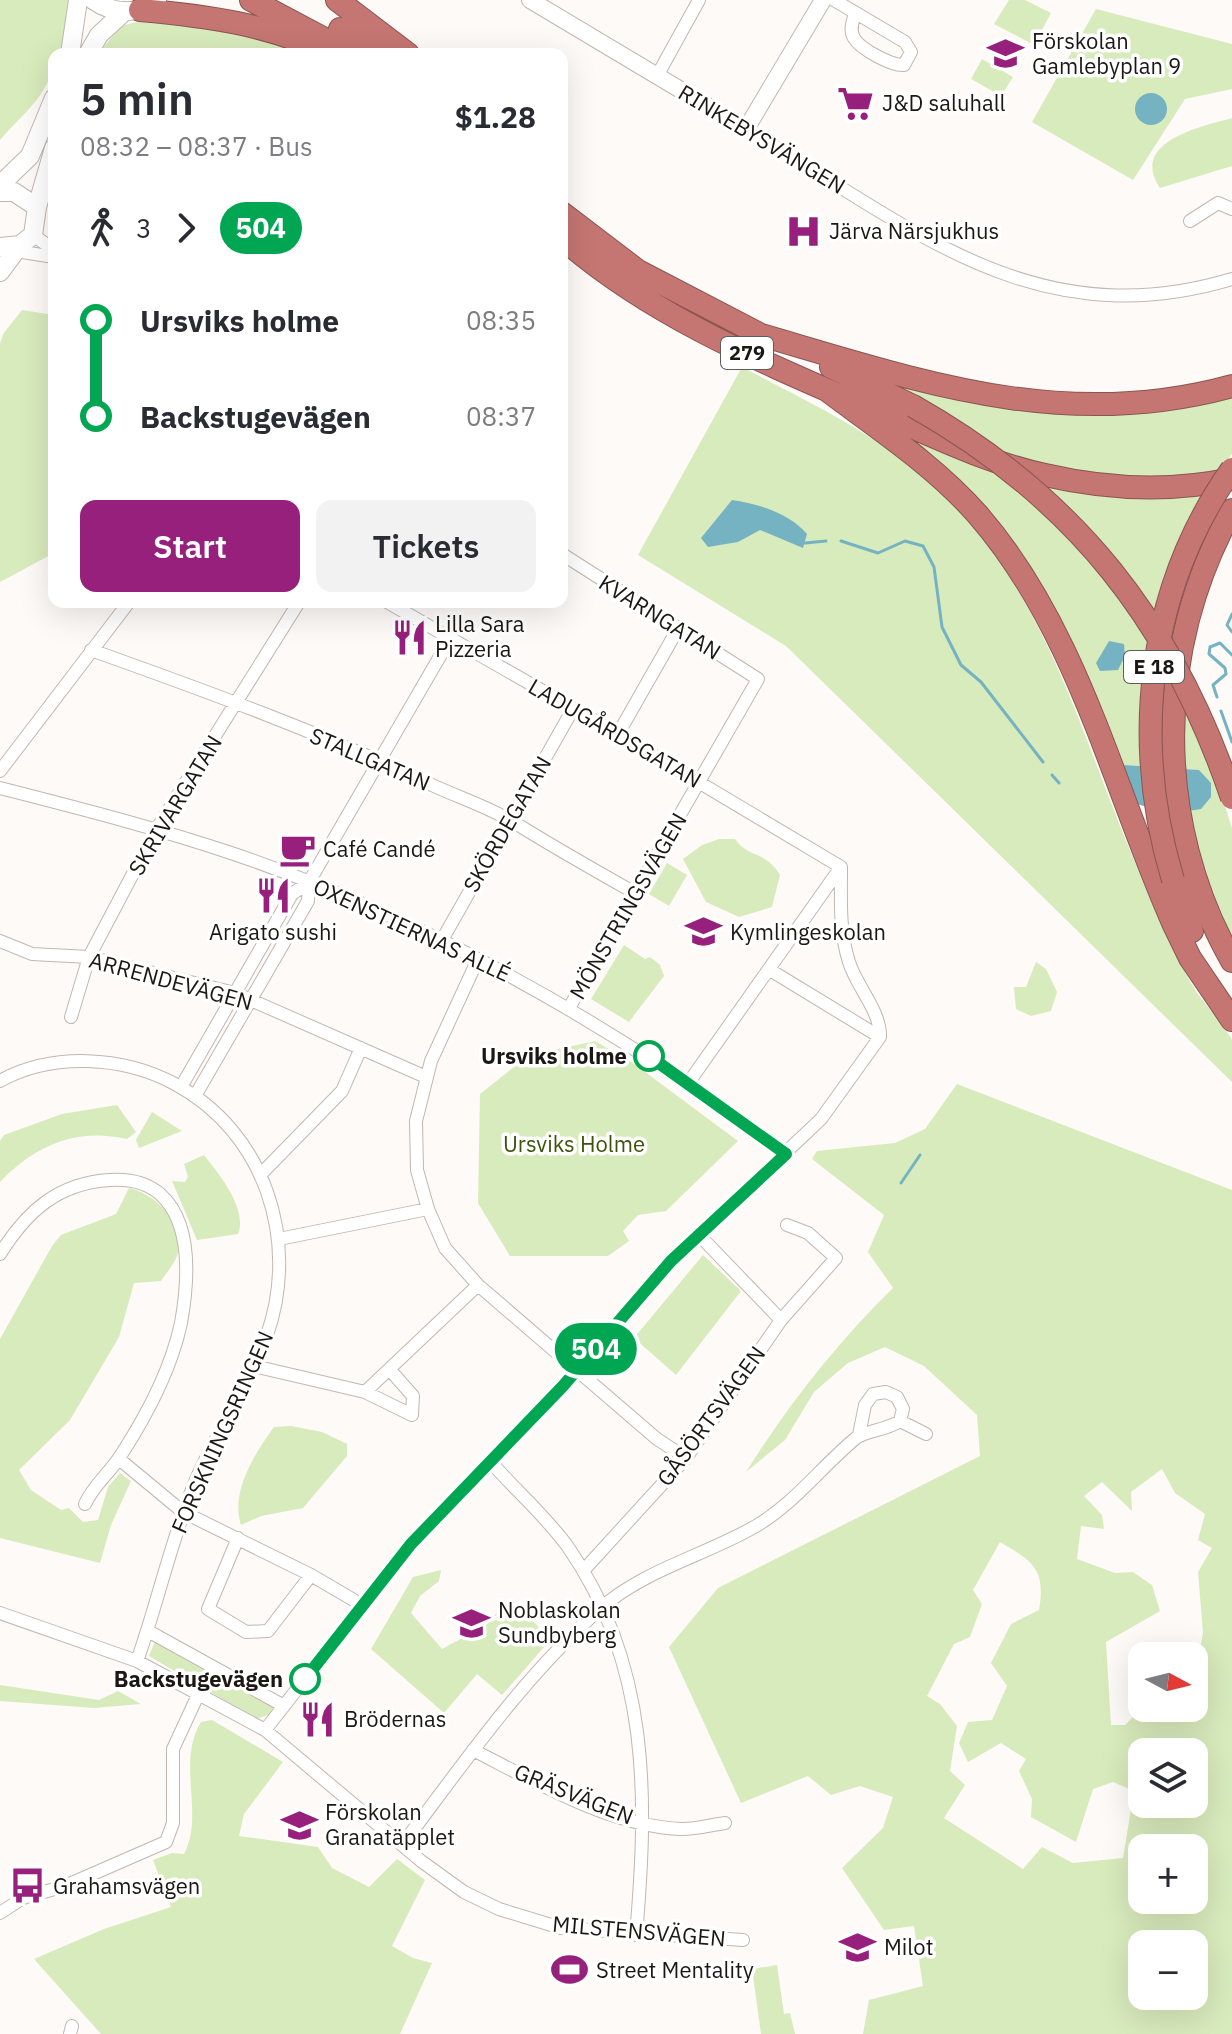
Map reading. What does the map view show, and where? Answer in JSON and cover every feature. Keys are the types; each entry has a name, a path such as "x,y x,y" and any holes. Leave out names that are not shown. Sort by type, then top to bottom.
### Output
{"highway":[{"path":"251,0 342,48"},
{"path":"284,0 336,26 371,48"},
{"path":"337,0 400,48"},
{"path":"141,7 224,18 290,37 316,48"},
{"name":"279","path":"568,218 638,271 754,333 913,406 966,437 1020,476 1064,516 1104,559 1174,660 1200,712 1232,798"},
{"name":"279","path":"568,242 629,288 686,322 828,391"},
{"path":"754,333 931,383 1021,401 1073,406 1142,404 1232,386"},
{"path":"828,391 992,460 1042,475 1081,482 1165,487 1232,479"},
{"path":"828,391 915,455 958,494 1000,544 1051,627 1174,880 1190,958 1232,1020"},
{"name":"E 18","path":"1232,469 1210,504 1182,562 1156,650 1149,721 1157,819 1174,880 1188,922 1232,1001"},
{"name":"E 18","path":"1232,510 1192,599 1175,687 1172,721 1176,789 1174,880 1232,961"}],"main road":[{"path":"71,48 78,0"},
{"path":"93,0 106,8 141,7"},
{"path":"91,48 99,35 141,7"},
{"path":"0,185 30,156 48,112"},
{"path":"0,272 37,207 48,169"},
{"path":"0,192 14,192 37,207"}],"street":[{"name":"RINKEBYSVÄNGEN","path":"530,0 965,260 1028,284 1089,296 1138,297 1190,292 1232,279"},
{"path":"657,76 699,0"},
{"path":"746,129 823,0"},
{"path":"834,0 910,46 911,52 904,65 893,64 857,42 851,31 855,13"},
{"path":"1190,221 1218,203 1232,209"},
{"path":"17,244 48,249"},
{"path":"17,244 48,255"},
{"name":"KVARNGATAN","path":"568,558 758,679"},
{"path":"0,771 124,608"},
{"name":"SKRIVARGATAN","path":"71,1017 89,957 156,830 295,608"},
{"name":"LADUGÅRDSGATAN","path":"397,608 699,781 841,867"},
{"path":"618,734 679,627"},
{"path":"181,1087 292,894 309,882 450,639"},
{"name":"STALLGATAN","path":"91,650 237,702 380,761 509,821 635,893"},
{"name":"MÖNSTRINGSVÄGEN","path":"569,1008 758,679"},
{"name":"SKÖRDEGATAN","path":"442,940 573,709"},
{"name":"OXENSTIERNAS ALLÉ","path":"0,788 156,830 309,882 442,940 569,1008 689,1082 786,1154"},
{"path":"689,1082 841,867"},
{"path":"841,867 841,921 849,963 873,1011 880,1037"},
{"path":"195,1096 308,901 309,882"},
{"path":"280,916 295,924"},
{"name":"ARRENDEVÄGEN","path":"0,941 32,954 89,957 235,993 426,1077"},
{"path":"478,959 426,1077 416,1121 417,1170 428,1209 445,1248 478,1285 657,1439 686,1458"},
{"path":"770,970 880,1037"},
{"path":"265,1730 411,1544 578,1369 671,1261 821,1119 880,1037"},
{"path":"262,1173 342,1091 361,1048"},
{"name":"FORSKNINGSRINGEN","path":"0,1081 42,1066 98,1061 123,1066 181,1087 218,1116 262,1173 279,1239 277,1301 254,1366 231,1404 183,1512 137,1661"},
{"path":"0,1254 41,1203 53,1193 85,1181 132,1180 162,1195 177,1218 185,1250 181,1323 160,1385 119,1459 94,1485 85,1504"},
{"path":"279,1239 428,1209"},
{"name":"GÅSÖRTSVÄGEN","path":"583,1571 686,1458 781,1320 836,1258 808,1233 787,1225"},
{"path":"700,1236 781,1320"},
{"path":"365,1392 478,1285"},
{"path":"254,1366 365,1392 412,1415 413,1396 390,1370"},
{"path":"402,1845 529,1681 603,1606 656,1574 759,1524 791,1501 859,1435 865,1405 873,1394 886,1392 897,1397 903,1409 900,1421 874,1434 859,1435"},
{"path":"900,1421 926,1434"},
{"path":"119,1459 183,1512 311,1575 362,1605"},
{"path":"490,1461 544,1517 583,1571 603,1606 625,1662 642,1763 636,1935"},
{"path":"238,1538 208,1609 246,1632 268,1631 311,1575"},
{"name":"MILSTENSVÄGEN","path":"0,1613 137,1661 265,1730 402,1845 464,1892 499,1909 561,1928 743,1940"},
{"path":"148,1631 284,1706"},
{"path":"2,1907 65,1886 166,1842 173,1823 173,1749 198,1695"},
{"name":"GRÄSVÄGEN","path":"473,1750 587,1805 642,1822 682,1829 725,1823"}],"green space":[{"path":"0,0 71,0 65,48 48,48 48,82 0,140"},
{"path":"1009,0 1025,0 1051,13 1034,45 994,24"},
{"path":"1096,9 1232,44 1232,89 1185,99 1133,180 1032,122"},
{"path":"144,20 213,24 293,48 103,48 121,26"},
{"path":"982,59 1013,77 1001,96 971,79"},
{"path":"1232,118 1232,166 1160,188 1153,172 1154,159 1161,148 1187,132"},
{"path":"22,310 48,314 48,556 0,582 0,344 3,334"},
{"path":"742,367 836,417 902,459 967,519 1003,566 1058,668 1174,950 1197,992 1232,1040 1232,1082 786,646 638,555"},
{"path":"858,368 984,402 1232,394 1232,454 1217,472 1125,479 1010,459"},
{"path":"880,422 962,459 1208,492 1146,662 1141,766 1125,765 1118,771 1029,573"},
{"path":"1184,701 1212,766 1232,828 1232,939 1201,862 1189,811 1199,770 1183,769"},
{"path":"719,839 735,839 746,850 774,867 780,875 772,907 739,917 706,902 683,859 702,845"},
{"path":"667,863 687,875 669,906 649,894"},
{"path":"624,945 645,959 650,957 660,965 664,976 629,1022 591,999"},
{"path":"1036,962 1046,969 1057,992 1051,1011 1031,1016 1016,1009 1014,987 1026,987"},
{"name":"Ursviks Holme","path":"595,1041 633,1063 738,1141 666,1211 638,1215 623,1231 629,1241 608,1256 510,1256 478,1203 480,1094 528,1056"},
{"path":"957,1084 1232,1190 1232,2034 863,2034 869,2000 923,1986 914,1926 884,1930 842,1868 883,1828 893,1797 860,1786 831,1795 808,1776 741,1803 669,1647 718,1588 980,1456 977,1415 924,1366 885,1347 848,1363 814,1392 785,1440 746,1472 814,1376 893,1288 868,1252 884,1215 812,1159 817,1151 895,1143 925,1129","holes":["1162,1469 1175,1493 1205,1514 1198,1540 1212,1548 1198,1572 1201,1642 1208,1642 1208,1722 1128,1722 1125,1725 1111,1725 1106,1642 1160,1611 1152,1585 1133,1572 1115,1573 1077,1559 1081,1526 1104,1529 1102,1515 1084,1496 1102,1482 1132,1511 1131,1492","1000,1542 1029,1561 1034,1568 1040,1585 1039,1610 1011,1624 991,1663 1007,1686 992,1720 968,1722 959,1743 968,1762 1001,1743 1026,1759 1019,1771 1032,1799 1031,1817 1076,1842 1093,1789 1113,1782 1128,1788 1128,1738 1208,1738 1208,1818 1130,1818 1123,1858 1073,1863 1042,1847 1023,1869 944,1818 965,1785 950,1771 957,1726 940,1704 927,1696 954,1644 970,1637 982,1604 973,1590"]},
{"path":"117,1105 136,1132 127,1139 90,1136 57,1142 27,1158 0,1182 0,1141 4,1135 62,1114"},
{"path":"152,1112 182,1131 139,1148 136,1140"},
{"path":"204,1155 236,1203 240,1224 238,1234 197,1240 172,1181 185,1182 188,1177 184,1164"},
{"path":"129,1188 149,1196 166,1211 177,1231 177,1256 161,1281 134,1283 119,1337 70,1420 19,1470 31,1490 61,1510 69,1508 83,1522 98,1520 108,1487 120,1473 131,1481 111,1525 100,1563 0,1538 0,1339 61,1235 116,1214"},
{"path":"703,1255 741,1291 676,1375 634,1338"},
{"path":"291,1426 322,1432 347,1444 347,1456 303,1508 261,1516 241,1525 239,1499 252,1461 274,1427"},
{"path":"441,1570 439,1581 420,1596 411,1613 442,1649 485,1626 501,1608 521,1605 539,1628 545,1646 502,1695 477,1674 444,1713 371,1649 413,1577"},
{"path":"155,1641 276,1707 271,1714 256,1719 149,1656"},
{"path":"0,1685 99,1700 118,1691 141,1704 94,1708 0,1701"},
{"path":"212,1720 283,1762 244,1814 239,1836 318,1847 332,1868 369,1887 397,1859 425,1880 392,1946 413,1958 432,1963 400,2034 101,2034 34,1959 104,1929 171,1907 153,1860 172,1853 184,1854 192,1823 190,1771 194,1738 201,1722"},
{"path":"777,1965 784,2014 790,2013 795,2034 761,2034 752,1969"}],"water":[{"path":"1151,93 1163,97 1167,109 1163,121 1151,125 1139,121 1135,109 1139,97"},
{"path":"732,500 763,507 791,520 807,534 803,548 760,530 738,542 708,547 701,538"},
{"path":"1109,641 1124,644 1125,656 1118,670 1100,671 1096,663"},
{"path":"1125,765 1199,770 1211,783 1211,797 1201,809 1181,811 1134,803 1124,799 1118,771"}],"waterway":[{"path":"805,543 826,541"},
{"path":"841,541 878,553 905,541 923,546 934,567 942,627 961,665 981,682 1043,762"},
{"path":"1232,614 1227,625 1232,632"},
{"path":"1217,697 1213,685 1226,674 1225,668 1209,654 1210,647 1220,643 1232,655"},
{"path":"1221,711 1232,742"},
{"path":"1052,775 1059,783"},
{"path":"901,1183 920,1155"}],"bus line":[{"name":"504","path":"305,1679 411,1544 563,1386 671,1261 786,1154 649,1056"}],"place":[{"name":"Förskolan Gamlebyplan 9","path":"1006,54"},
{"name":"J&D saluhall","path":"856,103"},
{"name":"Järva Närsjukhus","path":"803,231"},
{"name":"Lilla Sara Pizzeria","path":"409,637"},
{"name":"Café Candé","path":"297,849"},
{"name":"Arigato sushi","path":"273,896"},
{"name":"Kymlingeskolan","path":"704,932"},
{"name":"Ursviks holme","path":"649,1056"},
{"name":"Noblaskolan Sundbyberg","path":"472,1623"},
{"name":"Backstugevägen","path":"305,1679"},
{"name":"Brödernas","path":"318,1719"},
{"name":"Förskolan Granatäpplet","path":"299,1825"},
{"name":"Grahamsvägen","path":"27,1886"},
{"name":"Milot","path":"858,1947"},
{"name":"Street Mentality","path":"570,1970"}]}
